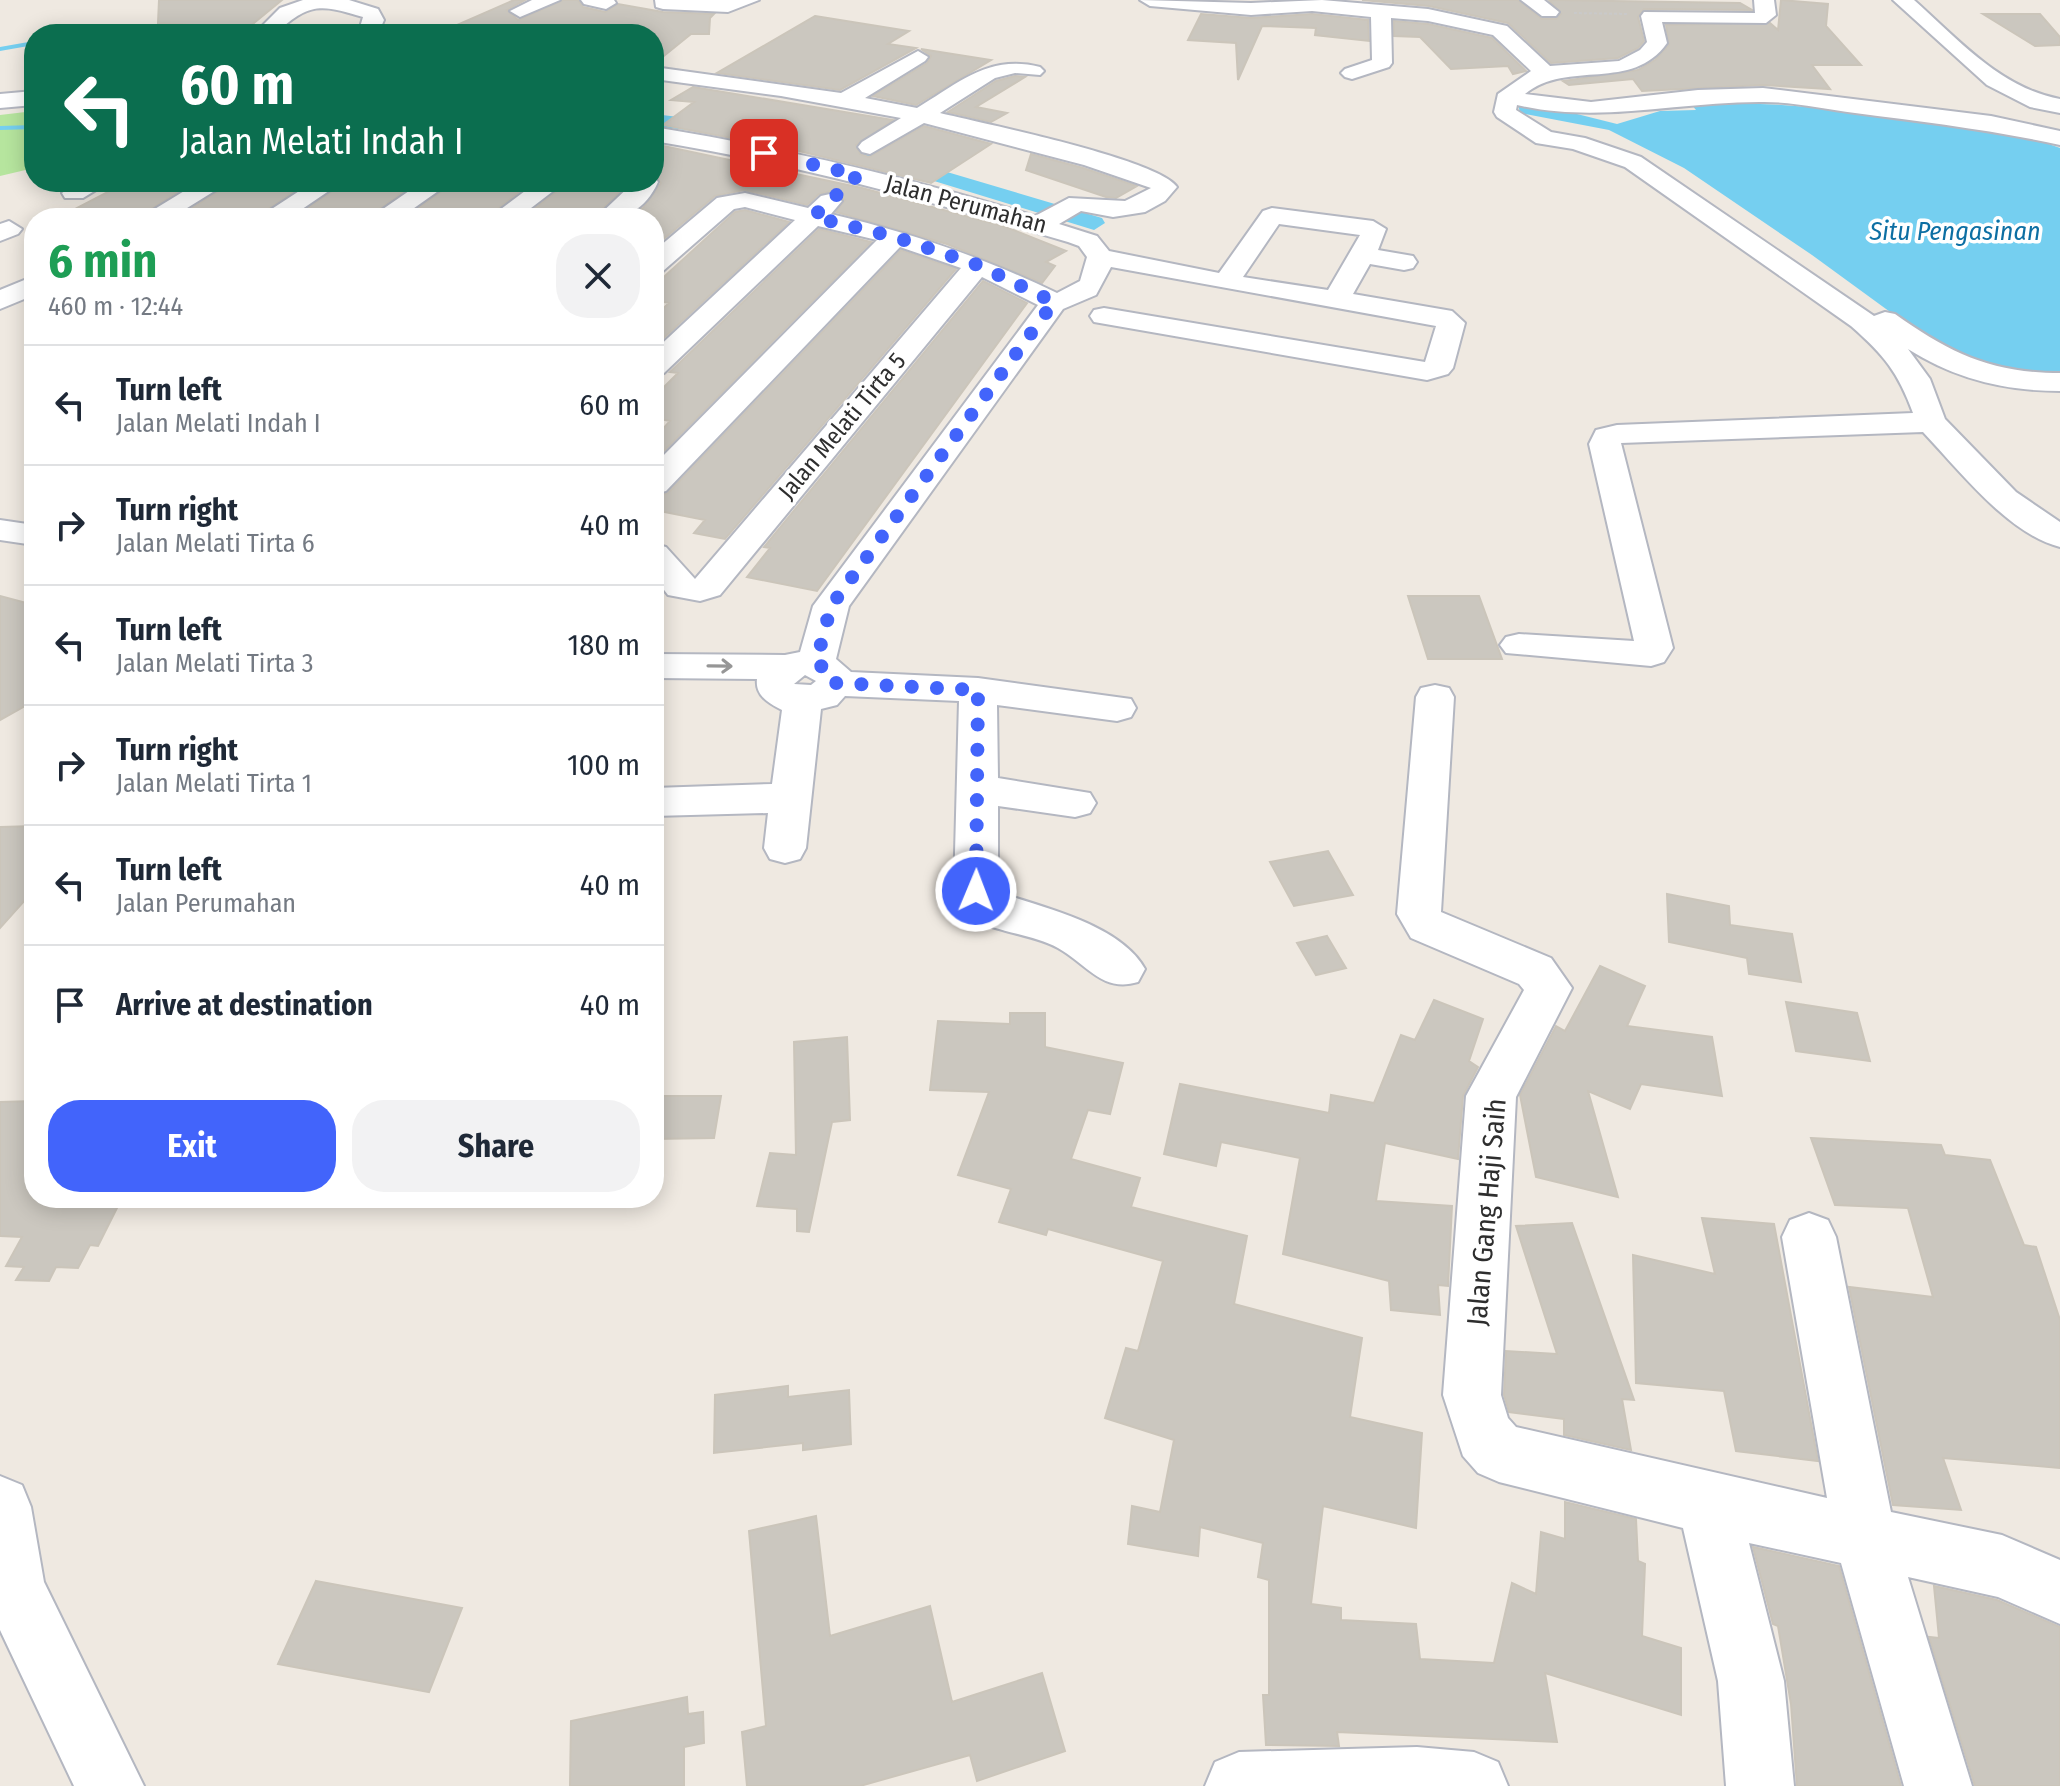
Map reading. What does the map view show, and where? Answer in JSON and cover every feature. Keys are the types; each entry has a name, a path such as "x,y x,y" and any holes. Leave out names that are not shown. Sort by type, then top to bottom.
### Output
{"street":[{"path":"274,24 287,12 322,0"},
{"path":"329,0 371,13 372,24"},
{"path":"520,11 550,0"},
{"path":"1150,0 1213,8 1314,8 1428,15 1500,30 1545,73"},
{"path":"1531,0 1549,12"},
{"path":"1764,0 1766,15 1759,19 1651,16 1657,43 1640,60 1606,68 1545,73 1509,97 1504,104 1505,112 1537,134 1604,150 1652,155 1727,199 1925,349 1972,370 2019,384 2060,382"},
{"path":"1903,0 1979,67 2019,95 2060,106"},
{"path":"663,3 728,6 734,11 758,6"},
{"path":"1280,33 1314,8"},
{"path":"1352,73 1382,63 1381,13"},
{"path":"847,99 918,57"},
{"path":"1640,60 1690,98"},
{"path":"870,147 999,69 1015,67 1033,71"},
{"path":"664,74 847,99 923,116 1073,153 1154,178 1165,187 1134,207 1116,211 1084,206 1046,213"},
{"path":"1509,97 1548,106 1591,109 1739,94 1837,102 1991,123 2060,138"},
{"path":"0,101 24,99"},
{"name":"Jalan Perumahan","path":"664,136 745,149 1046,213 1105,254 1226,282 1449,319 1451,323 1438,368 1427,371 1098,329 1105,254"},
{"name":"Jalan Perumahan","path":"845,142 900,155"},
{"path":"1604,150 1633,162 1657,177 1861,320 1893,348 1915,379 1931,422 2004,499 2060,537"},
{"path":"664,358 858,175"},
{"path":"171,208 199,192"},
{"path":"287,208 314,192"},
{"path":"399,208 423,192"},
{"path":"516,208 539,192"},
{"path":"621,208 641,192"},
{"path":"664,256 726,203 745,200 895,237 978,265 1054,302 1075,299 1088,291 1105,254"},
{"path":"1226,282 1269,219 1276,215 1373,229 1336,300"},
{"path":"664,474 895,237"},
{"path":"1362,255 1404,262"},
{"name":"Jalan Melati Tirta 5","path":"664,566 681,587 700,590 707,587 978,265"},
{"path":"0,301 24,289"},
{"path":"785,848 805,682 831,606 1054,302"},
{"path":"1519,645 1644,655 1651,654 1654,648 1605,444 1607,437 1617,434 1931,422"},
{"path":"664,667 805,682 978,690 1117,708"},
{"path":"664,695 805,682"},
{"path":"978,690 976,891 985,905 1073,935 1122,969"},
{"name":"Jalan Gang Haji Saih","path":"1435,697 1419,914 1427,926 1535,971 1549,988 1491,1096 1472,1395 1484,1435 1499,1452 1708,1504"},
{"path":"978,789 1075,803"},
{"path":"664,802 792,798"},
{"path":"1809,1237 1865,1537 1938,1786"},
{"path":"1760,1786 1751,1681 1708,1504 2002,1566 2060,1592"},
{"path":"0,1507 13,1588 110,1786"},
{"path":"1239,1786 1417,1781 1474,1786"}],"path":[{"path":"1549,12 1651,16"}],"green space":[{"path":"24,112 24,170 0,176 0,115"}],"water":[{"name":"Situ Pengasinan","path":"1517,99 1617,124 1660,111 1696,110 1691,104 1819,108 2029,137 2060,148 2060,372 2018,374 1945,352 1812,255 1684,168 1609,130 1520,113"}],"building":[{"path":"159,0 282,0 253,24 158,23"},
{"path":"514,0 525,0 507,10 518,20 563,0 578,0 583,7 605,12 618,4 663,12 714,14 710,18 709,34 691,34 664,56 664,24 459,24"},
{"path":"1362,0 1518,0 1542,19 1556,19 1561,14 1549,0 1740,3 1752,10 1644,9 1638,17 1644,41 1638,48 1618,58 1551,63 1508,23 1429,6"},
{"path":"1781,0 1828,4 1826,26 1861,65 1812,65 1830,89 1763,85 1642,91 1633,79 1569,85 1563,81 1638,70 1655,60 1669,45 1666,25 1770,23 1778,30"},
{"path":"1201,14 1251,18 1312,14 1368,20 1369,41 1315,35 1316,28 1262,26 1238,80 1236,43 1188,40"},
{"path":"1983,14 2040,14 2060,37 2060,45 2035,46"},
{"path":"815,16 909,31 888,44 916,48 840,90 717,73"},
{"path":"1394,21 1428,24 1492,38 1526,71 1513,74 1508,66 1451,69 1420,37 1394,36"},
{"path":"921,49 991,60 916,105 873,96 927,63 931,56"},
{"path":"1025,77 976,107 1007,113 991,122 948,112 996,81"},
{"path":"693,87 893,120 856,145 860,154 869,157 924,126 991,144 931,183 799,151 664,125 694,102 671,100"},
{"path":"664,146 862,188 1006,227 1066,251 1046,262 1055,266 1042,283 947,244 836,212 845,200 832,191 819,194 807,205 744,190 715,196 664,239 664,208 643,208 655,192 664,192"},
{"path":"1031,154 1137,186 1116,198 1106,197 1026,170"},
{"path":"108,192 177,192 153,208 77,208"},
{"path":"217,192 293,192 270,208 192,208"},
{"path":"331,192 403,192 381,208 308,208"},
{"path":"440,192 519,192 499,208 419,208"},
{"path":"556,192 620,192 603,208 536,208"},
{"path":"745,210 789,222 664,338 664,308 669,303 664,302 664,277 735,212"},
{"path":"819,229 871,242 664,451 664,428 670,421 664,420 664,387 678,373 670,372"},
{"path":"901,250 956,269 725,539 694,533 705,520 664,512 664,494"},
{"path":"983,281 1027,303 817,591 747,577 770,548 764,547"},
{"path":"0,596 24,602 24,707 0,720"},
{"path":"1408,596 1479,596 1502,659 1428,659"},
{"path":"24,826 24,901 0,928 0,827"},
{"path":"1328,851 1353,895 1294,906 1270,862"},
{"path":"1667,894 1729,906 1730,925 1792,934 1801,982 1749,974 1747,958 1669,942"},
{"path":"1327,936 1346,968 1316,975 1297,943"},
{"path":"1600,966 1645,986 1627,1026 1712,1037 1722,1096 1641,1084 1630,1109 1588,1091 1618,1197 1536,1177 1520,1095 1556,1026 1565,1031"},
{"path":"1434,1000 1483,1019 1469,1061 1478,1067 1463,1096 1458,1159 1385,1143 1376,1201 1452,1206 1448,1286 1438,1285 1440,1315 1391,1310 1389,1281 1283,1254 1300,1158 1221,1142 1216,1166 1164,1154 1180,1084 1329,1113 1331,1095 1374,1103 1401,1035 1415,1040"},
{"path":"1786,1002 1857,1013 1870,1061 1796,1051"},
{"path":"1010,1013 1045,1013 1045,1047 1123,1063 1110,1114 1088,1110 1071,1159 1140,1178 1131,1207 1247,1236 1234,1304 1362,1338 1350,1417 1422,1433 1416,1528 1323,1506 1311,1604 1341,1608 1341,1620 1416,1624 1420,1659 1494,1663 1512,1583 1536,1594 1541,1532 1565,1539 1565,1502 1636,1519 1638,1561 1645,1564 1642,1636 1681,1648 1681,1715 1545,1673 1557,1742 1337,1732 1339,1746 1266,1745 1263,1695 1269,1695 1269,1580 1258,1577 1263,1543 1200,1527 1198,1556 1128,1544 1132,1506 1160,1512 1174,1440 1105,1418 1126,1348 1138,1351 1163,1261 1048,1229 1046,1235 999,1222 1011,1189 958,1175 989,1092 930,1090 938,1021 1010,1024"},
{"path":"847,1037 850,1120 832,1122 809,1232 797,1231 797,1209 757,1206 770,1153 796,1155 794,1042"},
{"path":"664,1096 721,1096 714,1138 664,1139"},
{"path":"24,1101 24,1208 117,1208 98,1246 90,1245 78,1268 56,1267 49,1281 16,1280 24,1267 6,1266 22,1237 0,1236 0,1102"},
{"path":"1811,1138 1941,1145 1945,1155 1990,1160 2024,1245 2036,1247 2060,1320 2060,1468 1943,1458 1961,1510 1893,1505 1849,1287 1933,1297 1908,1208 1835,1205"},
{"path":"1702,1218 1774,1224 1818,1461 1736,1451 1724,1391 1636,1383 1633,1255 1715,1274"},
{"path":"1572,1223 1634,1400 1622,1399 1631,1450 1564,1435 1564,1419 1509,1412 1504,1395 1506,1351 1557,1354 1516,1226"},
{"path":"788,1386 788,1397 849,1390 851,1444 803,1450 803,1443 714,1453 715,1395"},
{"path":"816,1516 830,1636 930,1606 952,1702 1042,1673 1065,1751 977,1781 970,1755 860,1786 747,1786 742,1732 766,1726 749,1531"},
{"path":"1753,1547 1839,1566 1901,1786 1797,1786 1791,1704 1778,1626 1773,1624"},
{"path":"316,1581 462,1608 429,1692 278,1664"},
{"path":"1934,1586 1997,1600 2060,1627 2060,1786 1975,1786 1929,1637 1939,1638"},
{"path":"687,1697 688,1714 703,1712 704,1743 684,1747 684,1786 570,1786 571,1721"}],"waterway":[{"path":"0,49 24,45"},
{"path":"664,121 719,128"},
{"path":"0,128 24,127"},
{"path":"815,146 886,160 1094,223"}],"route":[{"path":"764,153 858,175 813,217 895,237 978,265 1054,302 831,606 816,663 834,674 835,683 978,690 976,891"}]}
